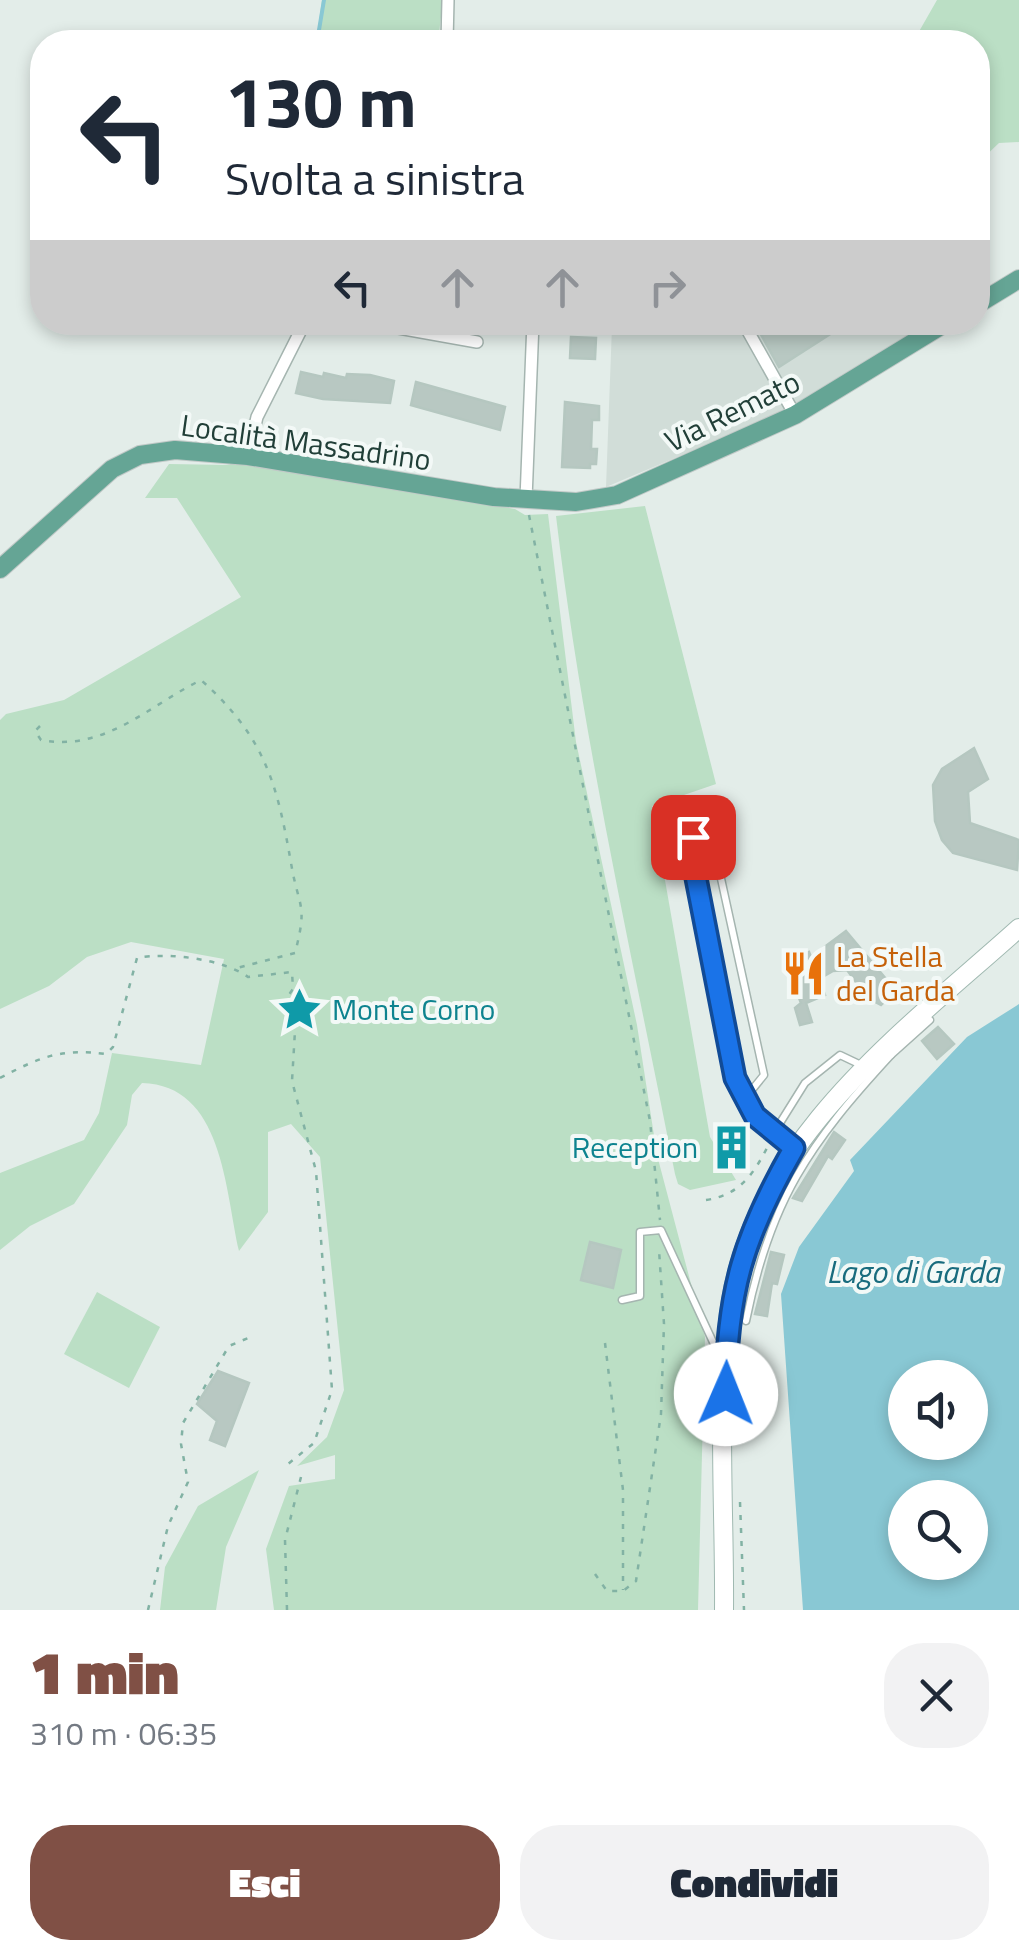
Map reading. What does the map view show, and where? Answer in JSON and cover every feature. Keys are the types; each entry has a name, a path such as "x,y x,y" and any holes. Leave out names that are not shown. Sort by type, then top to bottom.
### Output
{"main road":[{"path":"990,297 1019,279"},
{"name":"Via Remato","path":"526,499 576,502 617,495 795,416 926,335"},
{"name":"Località Massadrino","path":"0,568 112,468 140,454 174,450 248,456 526,499"}],"street":[{"path":"447,30 448,0"},
{"path":"248,456 257,417 299,335"},
{"path":"437,335 477,342"},
{"path":"526,499 532,335"},
{"path":"750,335 795,416"},
{"path":"724,1610 726,1350 730,1304 759,1210 794,1148 828,1105 1019,928"}],"lane":[{"path":"747,1096 764,1076 713,842 700,834 689,842 735,1078 755,1116 794,1148"},
{"path":"746,1320 758,1262 785,1195 825,1127 889,1052 930,1020"},
{"path":"775,1132 805,1083 840,1055 866,1068"},
{"path":"622,1300 640,1296 640,1232 660,1230 714,1342 726,1350"}],"path":[{"path":"526,499 650,1121 660,1230"},
{"path":"0,1078 32,1061 70,1050 106,1054 114,1048 137,958 150,955 236,968 295,954 305,914 276,781 259,746 235,713 202,680 110,736 58,743 42,740 36,730 40,726"},
{"path":"236,968 248,977 292,972 293,989 285,1000 296,1014 292,1081 316,1172 332,1390 314,1443 288,1464"},
{"path":"706,1200 728,1196 741,1186 775,1132"},
{"path":"595,1574 607,1591 623,1592 636,1581 661,1414 664,1324 658,1250 669,1246"},
{"path":"148,1610 168,1526 188,1482 183,1423 229,1346 253,1336"},
{"path":"605,1343 623,1490 623,1592"},
{"path":"287,1610 285,1540 302,1473"},
{"path":"739,1498 744,1610"}],"shaded area":[{"path":"612,335 910,335 784,412 606,487"}],"green space":[{"path":"322,0 443,0 439,30 318,30"},
{"path":"937,0 1019,0 1019,142 999,143 990,152 990,30 920,30"},
{"path":"245,461 515,509 525,515 548,514 576,742 637,1025 657,1155 705,1337 698,1610 274,1610 266,1549 289,1486 335,1479 335,1455 297,1466 327,1437 344,1390 320,1157 291,1124 268,1132 268,1212 239,1251 224,1171 205,1121 189,1101 169,1088 142,1083 132,1095 127,1125 74,1204 30,1226 0,1250 0,1173 84,1140 99,1113 112,1053 201,1065 224,959 131,942 87,957 49,986 0,1009 0,720 6,714 64,700 241,597 177,498 145,498 169,464 227,465"},
{"path":"645,506 716,784 652,806 710,1137 736,1180 690,1190 678,1184 675,1174 625,928 580,681 556,516"},
{"path":"97,1292 160,1327 129,1388 64,1354"},
{"path":"259,1470 226,1547 216,1610 160,1610 165,1567 198,1506"}],"water":[{"name":"Lago di Garda","path":"1019,1004 1019,1610 803,1610 781,1294 799,1247 854,1171 850,1160 967,1037"}],"building":[{"path":"761,335 829,335 779,367"},
{"path":"571,337 596,338 595,359 570,358"},
{"path":"301,372 346,378 347,374 370,375 394,381 390,403 323,399 296,393"},
{"path":"416,382 505,407 500,430 411,405"},
{"path":"565,402 599,406 599,420 592,420 591,449 597,449 596,464 590,464 590,468 562,467"},
{"path":"974,748 988,779 968,792 970,823 1019,840 1017,870 953,853 942,840 935,821 933,785 942,769"},
{"path":"846,931 896,991 881,1005 868,998 847,970 833,971 819,979 825,995 806,1003 812,1022 800,1025 795,1008 801,1003 785,962 809,952 811,957"},
{"path":"938,1027 954,1044 937,1059 922,1041"},
{"path":"834,1132 845,1140 832,1159 828,1156 802,1201 793,1198"},
{"path":"590,1242 621,1250 613,1288 581,1280"},
{"path":"771,1252 784,1255 777,1284 772,1283 767,1316 755,1314"},
{"path":"218,1371 249,1383 225,1446 210,1440 217,1421 197,1404"}],"waterway":[{"path":"319,30 324,0"}],"place":[{"name":"La Stella del Garda","path":"803,973"},
{"name":"Monte Corno","path":"299,1009"},
{"name":"Reception","path":"731,1147"}],"route":[{"path":"693,837 689,842 735,1078 755,1116 794,1148 759,1210 746,1246 730,1304 726,1394"}]}
